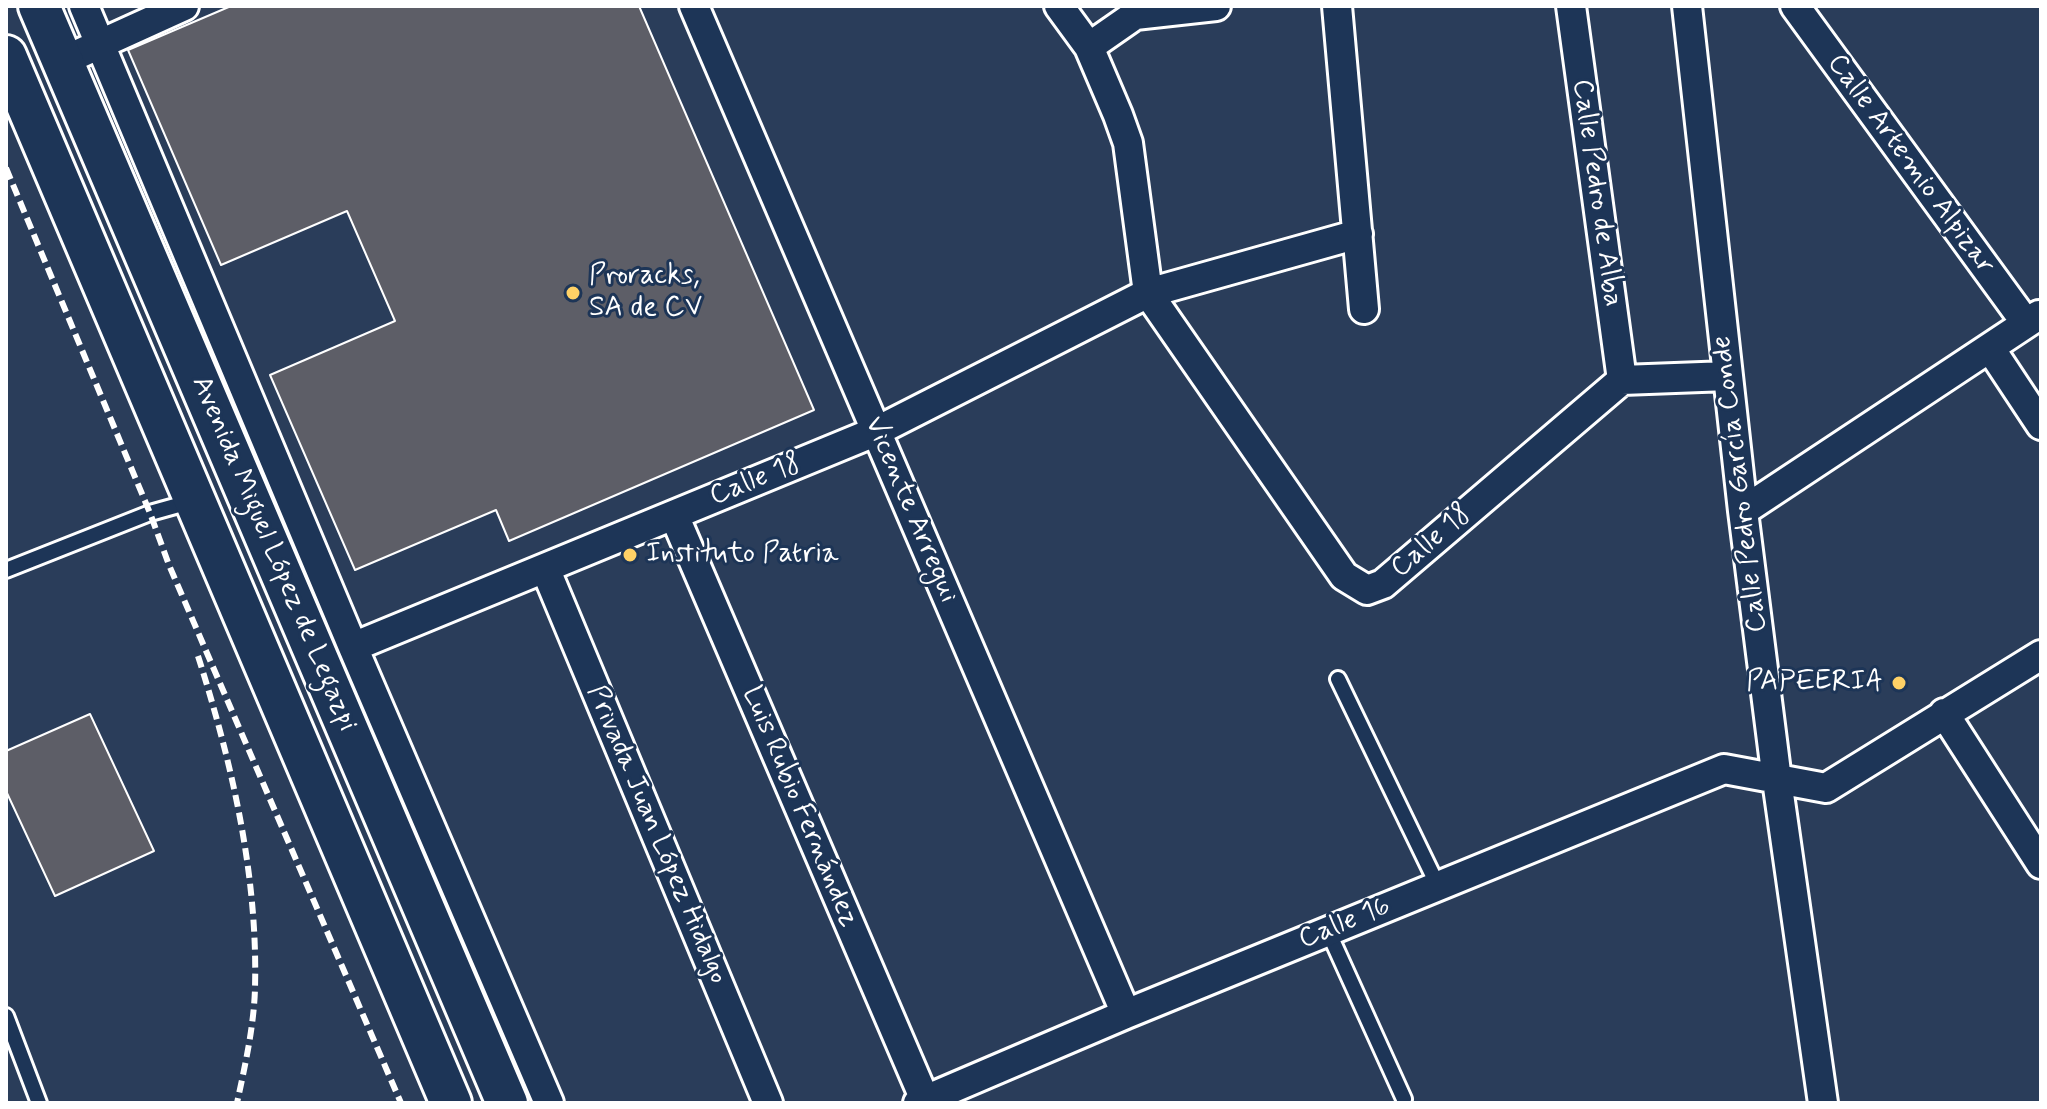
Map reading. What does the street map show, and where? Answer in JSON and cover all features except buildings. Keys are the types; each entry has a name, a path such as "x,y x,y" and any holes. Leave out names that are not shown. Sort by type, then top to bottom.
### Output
{"main road":[{"name":"Avenida Miguel López de Legazpi","path":"39,6 507,1103"},
{"name":"Avenida Miguel López de Legazpi","path":"6,56 451,1103"}],"street":[{"name":"Avenida Miguel López de Legazpi","path":"84,6 353,647 549,1103"},
{"path":"63,61 184,6"},
{"name":"Vicente Arregui","path":"694,6 1126,1014"},
{"name":"Calle 18","path":"1059,6 1089,47 1128,143 1148,293 1344,576 1367,590 1383,584 1622,380"},
{"path":"1089,47 1134,10 1216,6"},
{"path":"1337,6 1364,309"},
{"name":"Calle Pedro de Alba","path":"1571,6 1622,380"},
{"name":"Calle Pedro García Conde","path":"1687,6 1743,511 1823,1103"},
{"name":"Calle Artemio Alpizar","path":"1795,6 2033,318"},
{"name":"Calle 18","path":"353,647 877,431 1148,293 1358,234"},
{"path":"1743,511 2033,318"},
{"path":"1990,348 2041,425"},
{"path":"1622,380 1728,376"},
{"name":"Luis Rubio Fernández","path":"674,515 923,1102"},
{"name":"Privada Juan López Hidalgo","path":"545,568 768,1103"},
{"name":"Calle 16","path":"923,1102 1126,1014 1724,769 1826,788 2041,655"},
{"path":"1944,713 2041,864"}],"lane":[{"path":"6,570 150,513 196,500"},
{"path":"1338,679 1438,886"},
{"path":"1328,931 1404,1099"},
{"path":"6,1016 39,1103"}],"railway":[{"path":"6,168 169,565 401,1103"},
{"path":"198,656 232,779 252,904 254,1002 237,1103"}],"place":[{"name":"Proracks, SA de CV","path":"573,293"},
{"name":"Instituto Patria","path":"630,555"},
{"name":"PAPEERIA","path":"1899,683"}]}
